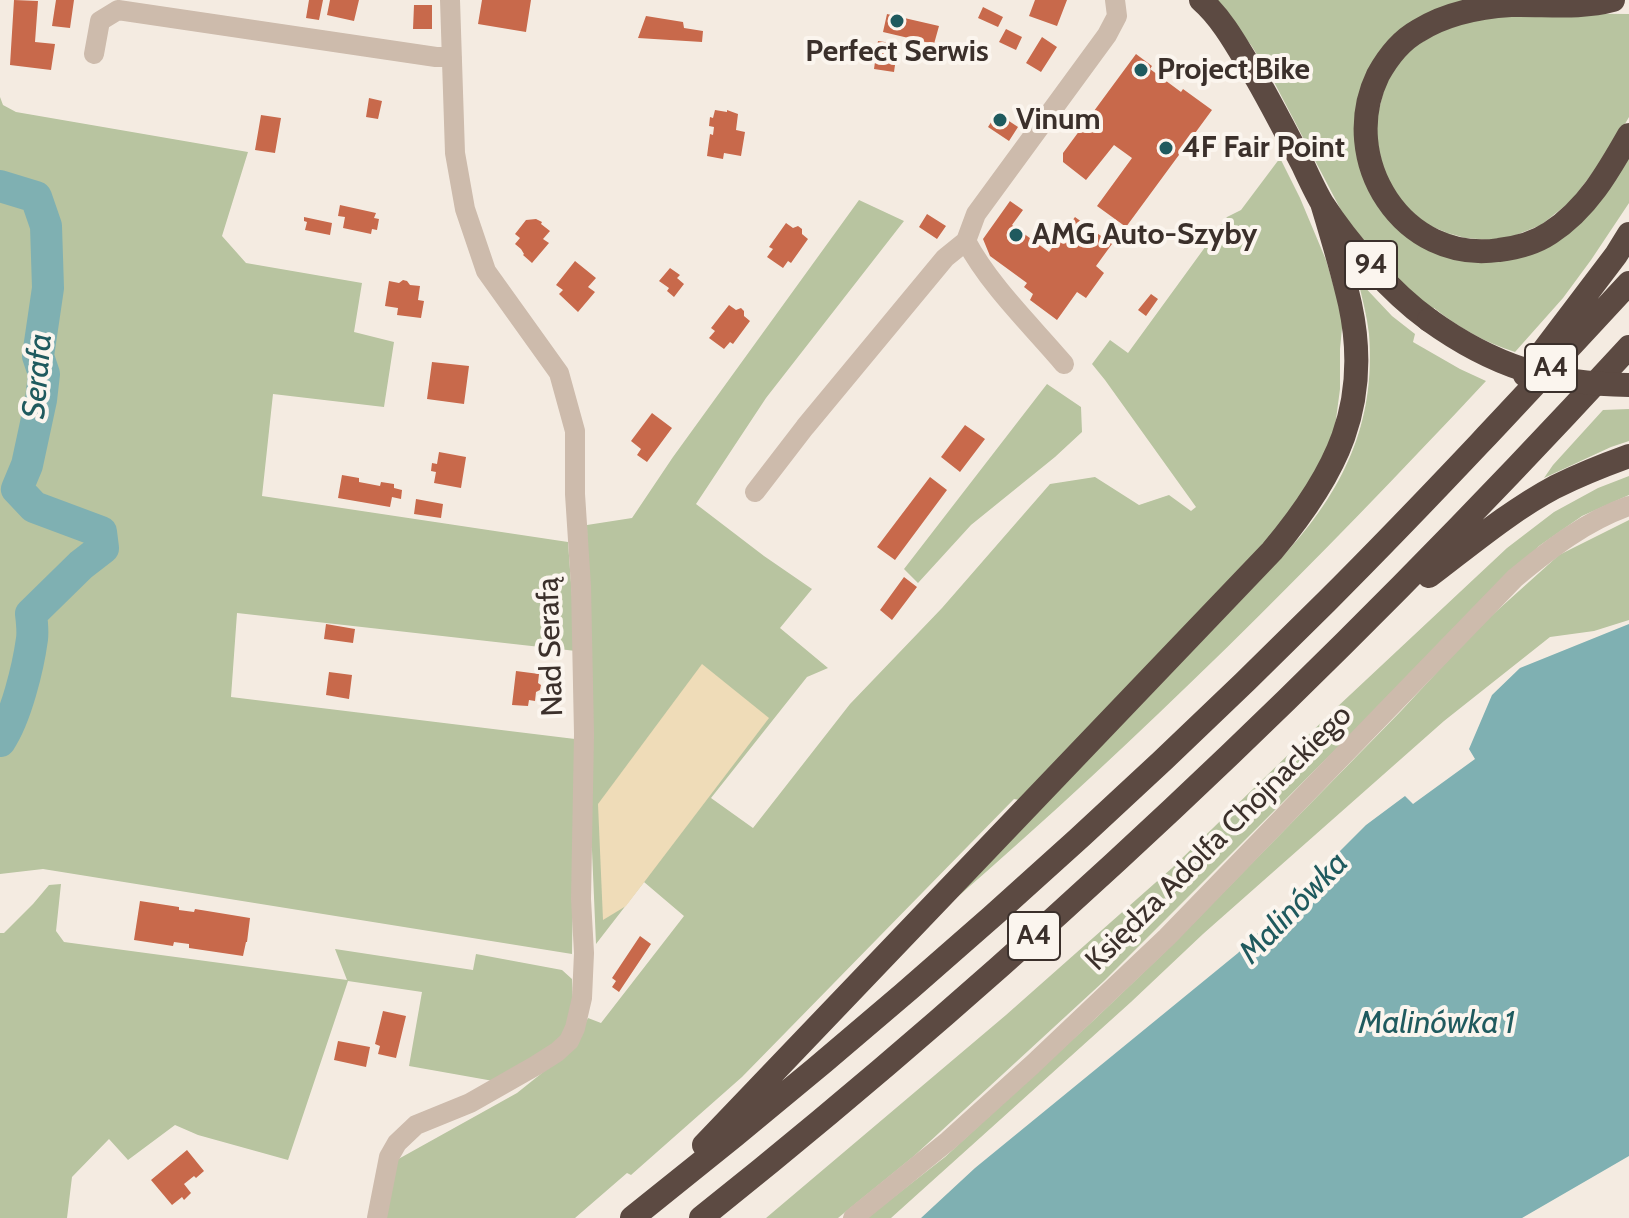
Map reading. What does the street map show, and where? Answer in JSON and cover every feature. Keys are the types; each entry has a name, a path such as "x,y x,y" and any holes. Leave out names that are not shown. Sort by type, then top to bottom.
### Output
{"highway":[{"path":"637,1214 1272,551 1300,518 1338,452 1348,425 1357,366 1350,306 1322,203 1276,112 1229,33 1201,0"},
{"path":"1613,0 1563,6 1511,5 1474,9 1419,30 1394,50 1374,85 1367,106 1367,151 1371,172 1381,192 1405,220 1420,232 1441,242 1481,252 1526,245 1548,235 1565,222 1603,180 1629,135"},
{"name":"94","path":"1322,203 1408,306 1478,352 1525,371 1577,382 1629,385"},
{"path":"1472,453 1507,400 1629,234"},
{"name":"A4","path":"637,1214 885,1011 1169,754 1324,604 1472,453 1629,283"},
{"name":"A4","path":"701,1218 870,1079 1145,836 1352,637 1629,347"},
{"path":"1352,637 1511,514 1554,488 1629,456"}],"street":[{"name":"Nad Serafą","path":"377,1218 389,1157 397,1143 416,1125 470,1103 557,1052 569,1041 582,998 584,734 575,431 559,373 486,271 465,209 455,153 450,0"},
{"path":"755,492 945,258 966,241 976,214 1107,35 1117,16 1115,0"},
{"path":"94,54 100,21 118,10 452,57"},
{"path":"966,241 991,279 1064,364"},
{"name":"Księdza Adolfa Chojnackiego","path":"853,1218 948,1141 1167,937 1515,578 1549,550 1583,528 1629,506"}],"green space":[{"path":"1214,0 1465,0 1358,99 1355,130 1357,155 1379,206 1512,258 1629,154 1629,203 1563,298 1515,352 1473,334 1434,308 1430,312 1391,277 1343,214 1274,82 1251,45"},
{"path":"1523,13 1629,14 1629,117 1610,150 1571,201 1541,225 1511,237 1492,240 1465,238 1438,230 1400,201 1383,172 1375,125 1386,82 1416,44 1454,24"},
{"path":"0,97 3,105 16,112 248,152 222,236 246,263 362,283 354,332 394,342 384,407 273,394 262,496 568,542 576,651 237,613 231,697 575,739 572,954 43,869 0,874"},
{"path":"1280,158 1326,260 1343,318 1335,427 1323,461 1275,533 1020,800 1014,799 742,1077 631,1175 627,1173 575,1218 385,1218 393,1162 517,1093 572,1049 588,1018 601,1023 684,916 644,882 596,944 590,804 587,525 632,518 859,200 904,221 766,398 696,504 812,589 780,628 828,668 807,677 711,798 753,828 850,704 942,608 1050,484 1095,477 1139,505 1169,495 1191,511 1196,507 1092,364 1110,340 1128,353 1227,217 1241,210"},
{"path":"1358,280 1392,316 1415,334 1413,342 1486,381 1227,648 1024,839 954,900 1284,555 1323,506 1351,454 1367,397 1369,334"},
{"path":"1047,384 1081,407 1082,432 971,525 918,583 904,569"},
{"path":"1629,409 1629,441 1544,478 1603,410"},
{"path":"1629,476 1629,495 1582,516 1539,546 1104,981 914,1156 838,1218 766,1218 1006,1015 1172,868 1507,548 1554,512 1598,488"},
{"path":"1629,520 1629,620 1594,631 1550,637 1444,721 1203,934 891,1218 867,1218 945,1157 1167,950 1480,626 1559,555"},
{"path":"61,884 56,931 64,942 347,980 335,949 473,970 476,954 562,970 572,979 573,1014 565,1038 499,1082 409,1066 422,992 348,981 288,1160 198,1135 175,1125 128,1160 109,1139 72,1177 67,1218 0,1218 0,933 4,933 49,885"}],"sand":[{"path":"702,664 769,718 626,906 603,920 598,804"}],"water":[{"name":"Malinówka 1","path":"1629,624 1629,1156 1522,1218 921,1218 975,1168 1238,953 1366,825 1405,796 1413,804 1475,759 1469,749 1492,695 1520,668"}],"building":[{"path":"14,0 38,1 35,42 55,44 51,70 10,65"},
{"path":"56,0 74,0 70,28 52,26"},
{"path":"309,0 323,0 319,20 306,18"},
{"path":"330,0 359,0 354,21 327,15"},
{"path":"482,0 531,0 526,32 478,24"},
{"path":"1035,0 1067,0 1057,26 1029,16"},
{"path":"414,5 432,5 432,29 413,29"},
{"path":"983,7 1003,17 998,27 978,18"},
{"path":"887,14 939,26 934,44 883,32"},
{"path":"646,16 683,22 684,28 703,31 702,42 638,38"},
{"path":"1006,29 1022,37 1016,50 999,42"},
{"path":"1042,37 1057,47 1041,72 1026,63"},
{"path":"878,41 898,44 894,72 874,69"},
{"path":"1136,54 1152,66 1150,69 1181,92 1183,89 1212,110 1126,227 1097,206 1132,158 1114,145 1086,180 1063,162 1063,153"},
{"path":"369,98 382,101 378,119 366,117"},
{"path":"715,110 738,114 736,130 745,132 741,156 724,153 723,159 707,156 714,127 709,126 710,117 713,118"},
{"name":"Vinum","path":"997,113 1018,127 1009,141 988,127"},
{"path":"261,115 281,118 275,153 255,150"},
{"path":"1010,201 1023,210 1012,225 1049,252 1075,217 1112,244 1096,266 1104,273 1086,298 1077,292 1057,320 1030,300 1033,294 1024,287 1027,283 990,256 983,239"},
{"path":"340,205 376,213 374,218 379,219 377,230 372,229 371,234 343,228 345,217 338,216"},
{"path":"927,214 946,226 937,239 919,227"},
{"path":"304,217 332,223 330,235 305,230 307,222"},
{"path":"536,219 550,231 543,239 549,243 532,263 515,244 520,238 515,234 526,220"},
{"path":"786,223 793,228 798,226 808,239 791,263 788,261 783,268 767,257 773,249 769,247"},
{"path":"575,261 596,278 588,287 595,292 578,312 559,294 563,290 556,285"},
{"path":"670,268 680,275 677,278 684,284 674,297 667,291 669,288 659,281"},
{"path":"403,280 420,286 418,300 424,301 421,318 397,315 398,308 385,306 389,281 399,283"},
{"path":"1151,294 1158,299 1146,316 1138,310"},
{"path":"729,305 736,310 741,308 750,321 733,344 730,342 724,349 709,338 715,331 711,328"},
{"path":"432,362 469,366 464,404 427,399"},
{"path":"652,413 672,428 647,462 637,455 641,449 631,441"},
{"path":"965,425 985,439 960,472 941,457"},
{"path":"439,452 466,457 461,488 434,483 436,472 431,471 432,463 437,464"},
{"path":"342,475 380,486 381,482 394,484 394,488 402,490 401,499 392,497 390,507 338,498"},
{"path":"930,477 947,490 895,560 877,547"},
{"path":"416,499 443,504 441,518 414,514"},
{"path":"904,577 917,587 892,620 880,610"},
{"path":"326,624 355,629 353,643 324,639"},
{"path":"516,671 539,674 540,690 536,692 535,701 529,700 528,706 512,705"},
{"path":"329,672 352,675 349,699 326,695"},
{"path":"140,901 179,907 179,910 194,912 195,909 250,918 243,956 189,948 189,944 174,942 173,946 134,940"},
{"path":"640,936 651,944 619,992 612,987 616,981 612,978"},
{"path":"383,1011 406,1016 396,1058 378,1054 380,1046 375,1044"},
{"path":"338,1041 370,1047 366,1067 334,1060"},
{"path":"187,1150 204,1171 184,1184 191,1193 172,1205 151,1180"}],"waterway":[{"name":"Serafa","path":"0,186 36,197 46,226 48,288 38,356 44,374 27,465 17,489 34,507 101,532 103,548 31,614 32,639 24,678 16,706 0,741"}],"place":[{"name":"Perfect Serwis","path":"897,21"},
{"name":"Project Bike","path":"1141,70"},
{"name":"Vinum","path":"1000,120"},
{"name":"4F Fair Point","path":"1166,148"},
{"name":"AMG Auto-Szyby","path":"1016,235"}],"water label":[{"name":"Malinówka","path":"1294,908"}]}
